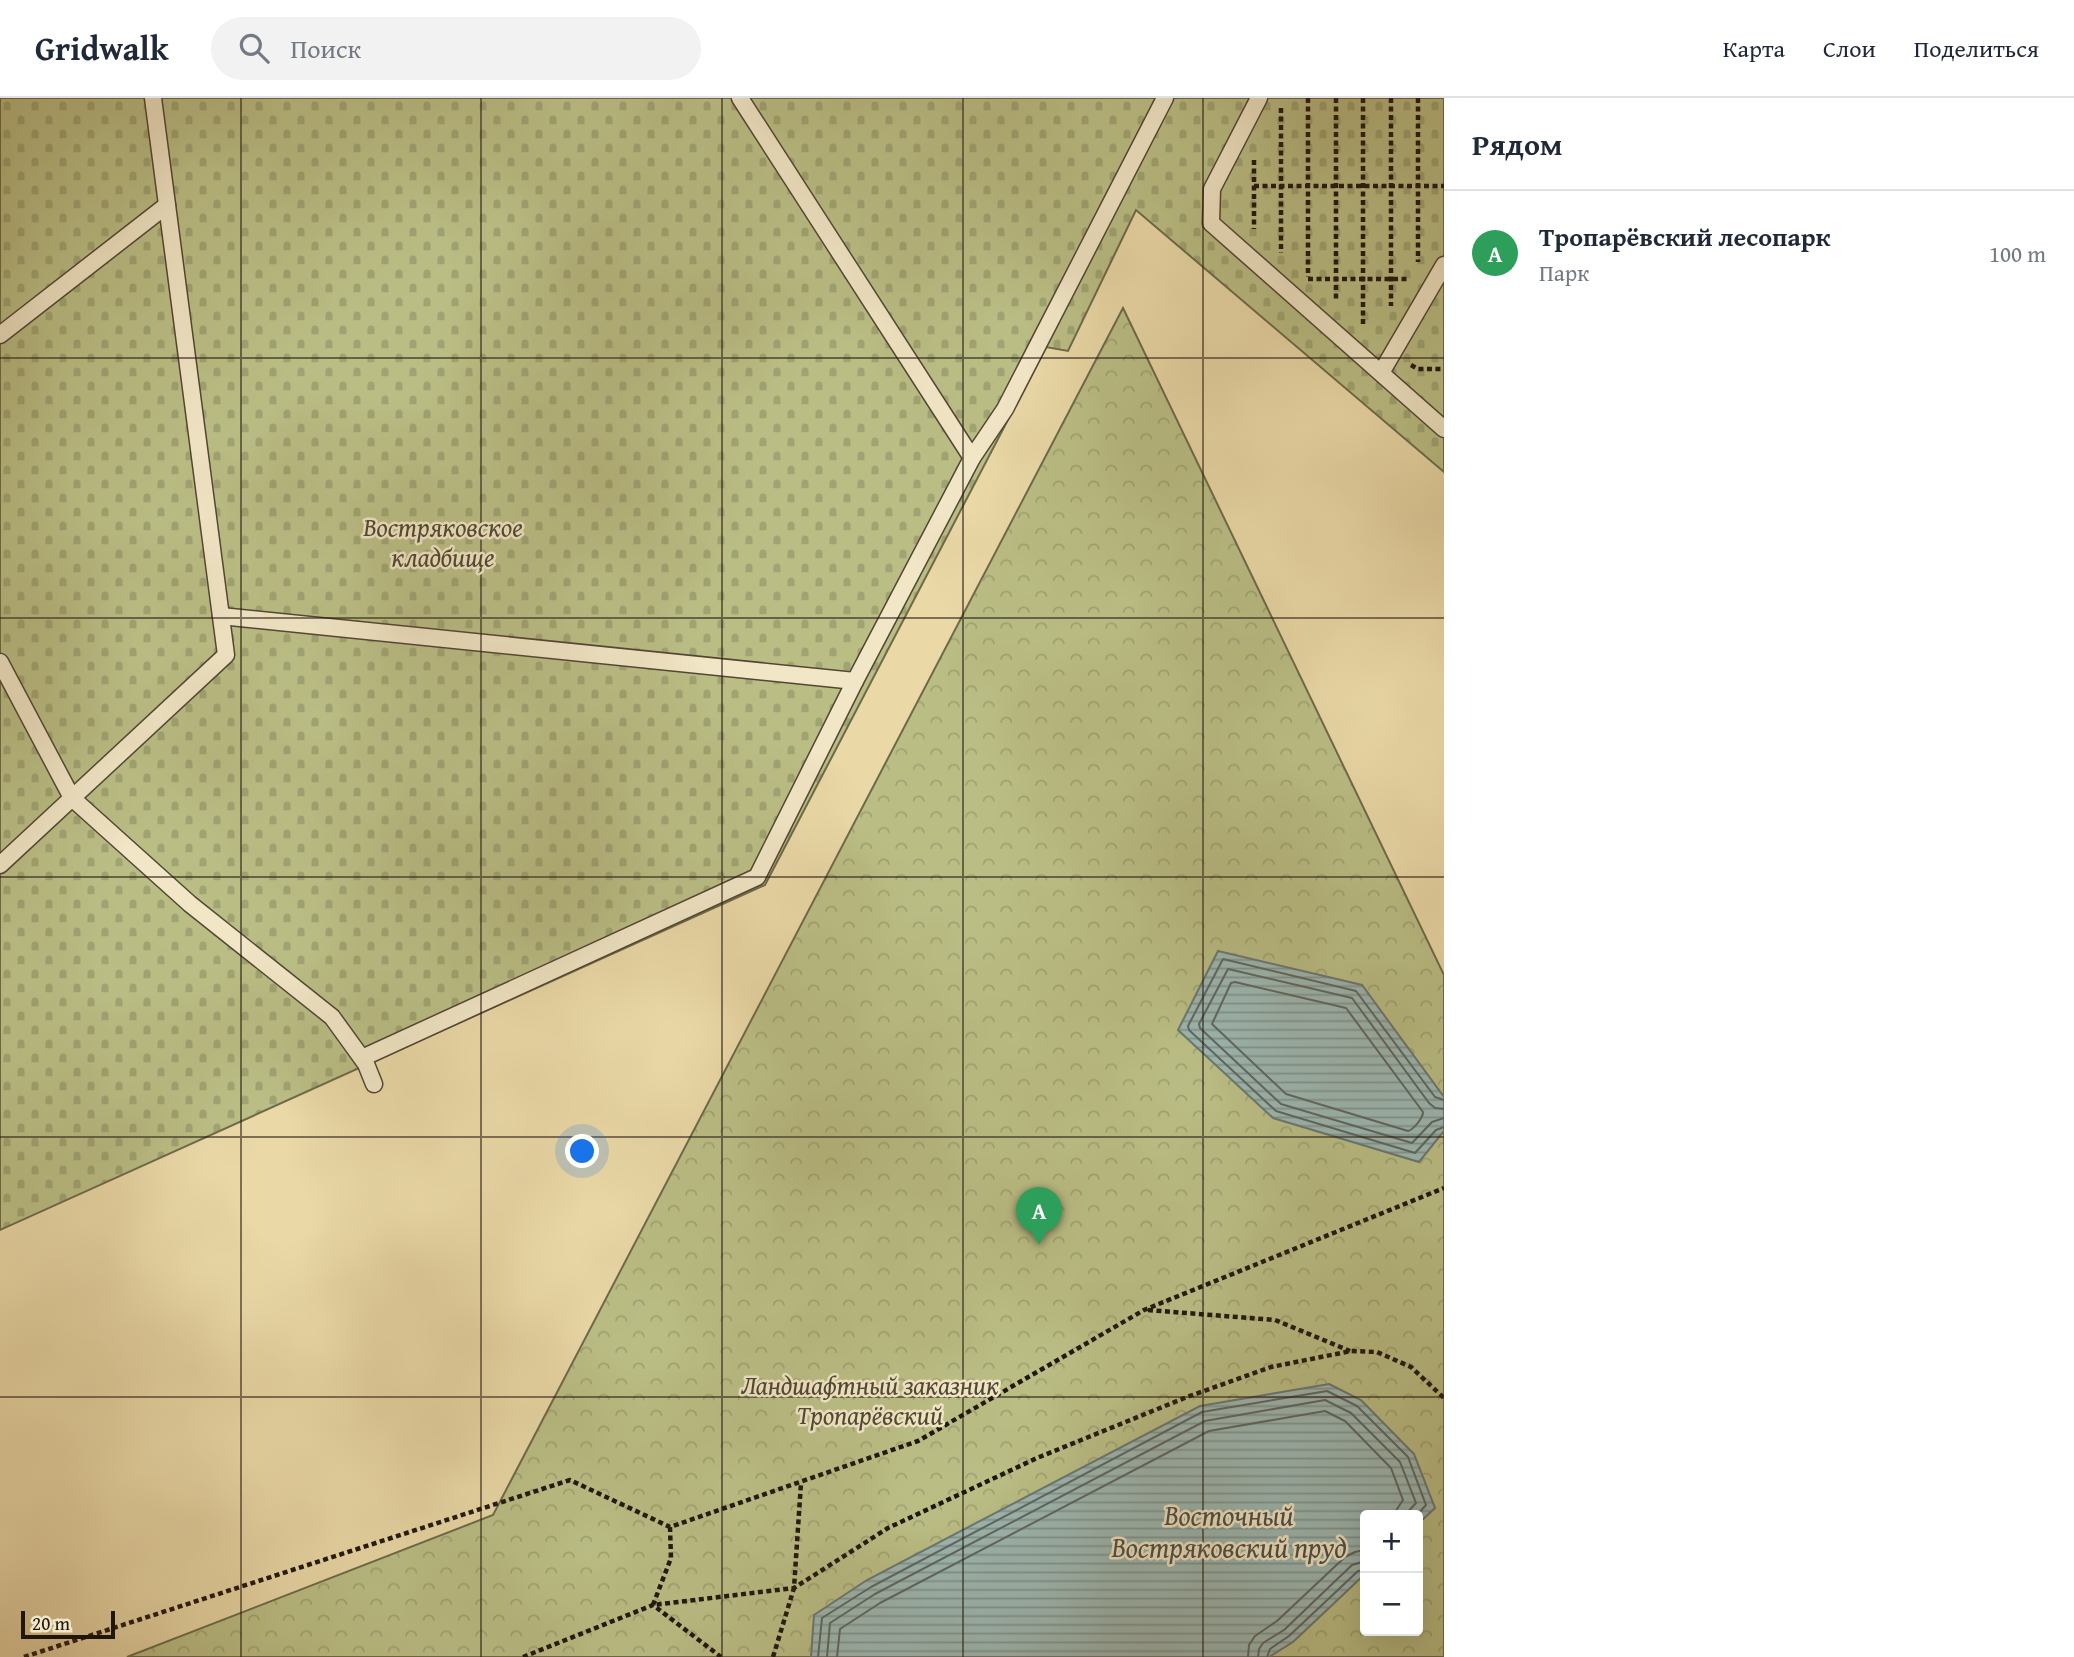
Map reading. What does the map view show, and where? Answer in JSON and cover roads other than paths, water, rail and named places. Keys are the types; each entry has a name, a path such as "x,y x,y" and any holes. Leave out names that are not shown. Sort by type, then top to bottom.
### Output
{"lane":[{"path":"0,864 226,655 153,98"},
{"path":"740,98 972,458"},
{"path":"362,1058 757,877 855,681 972,458 1005,409 1165,98"},
{"path":"1256,103 1212,189 1211,223 1278,279 1444,429"},
{"path":"0,335 167,205"},
{"path":"1381,373 1440,272"},
{"path":"221,616 855,681"},
{"path":"0,662 72,798 190,904 332,1017 362,1058 374,1084"}],"water":[{"path":"1218,951 1362,985 1444,1097 1444,1131 1419,1162 1273,1118 1178,1030"},
{"name":"Восточный Востряковский пруд","path":"1329,1384 1361,1400 1414,1454 1435,1508 1423,1519 1423,1510 1360,1510 1360,1579 1293,1642 1269,1657 811,1657 814,1615 867,1580 1200,1406"}],"place":[{"name":"Тропарёвский лесопарк","path":"1039,1245"}],"park label":[{"name":"Востряковское кладбище","path":"443,542"},
{"name":"Ландшафтный заказник Тропарёвский","path":"870,1400"}]}
